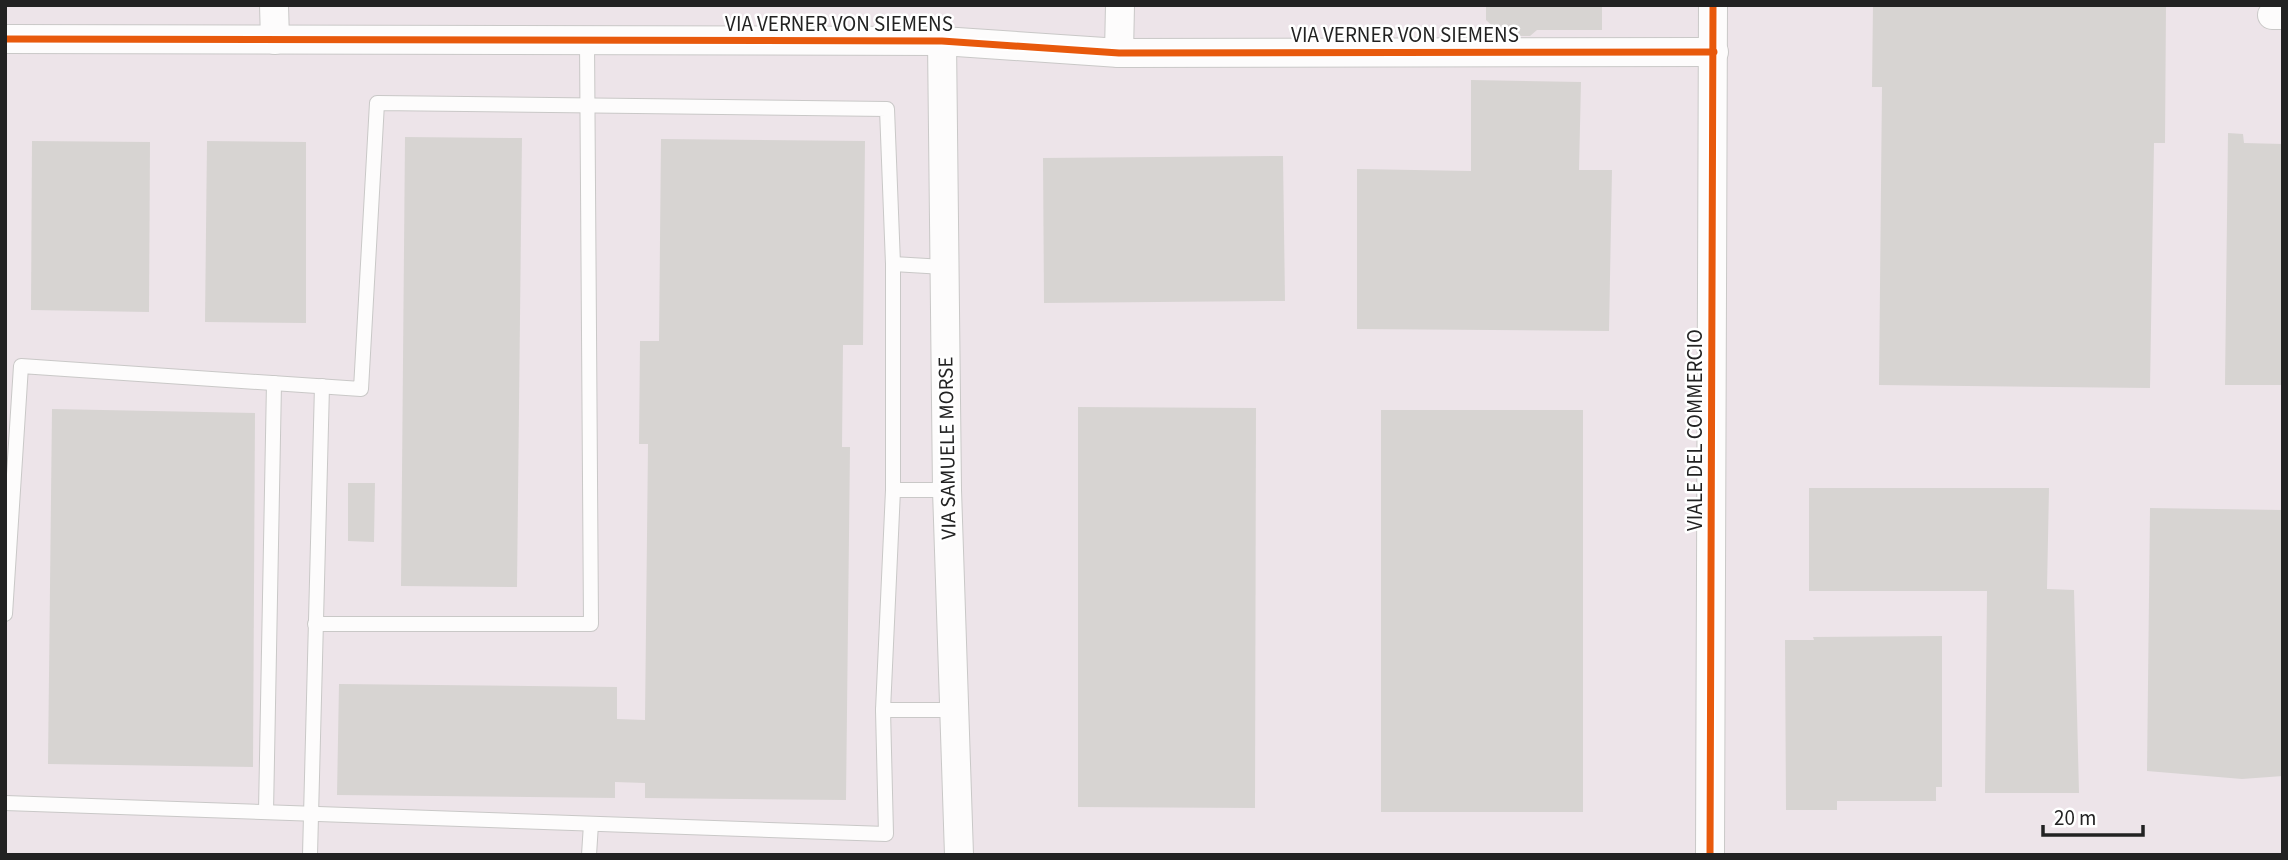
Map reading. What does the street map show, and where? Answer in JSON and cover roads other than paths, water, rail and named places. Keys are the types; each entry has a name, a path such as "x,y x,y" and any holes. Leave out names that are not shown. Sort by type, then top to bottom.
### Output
{"street":[{"path":"274,5 275,40"},
{"path":"1119,53 1120,5"},
{"name":"VIALE DEL COMMERCIO","path":"1710,855 1713,5"},
{"name":"VIA VERNER VON SIEMENS","path":"5,39 942,41 1119,53 1714,52"},
{"name":"VIA SAMUELE MORSE","path":"942,41 947,490 956,710 958,855"}],"lane":[{"path":"315,624 591,624 587,41"},
{"path":"5,367 361,389 377,103 887,109 893,264 893,491 883,710 886,834 5,803"},
{"path":"893,264 944,267"},
{"path":"5,614 21,366"},
{"path":"265,812 274,383"},
{"path":"310,855 323,386"},
{"path":"893,491 947,490"},
{"path":"883,710 956,710"},
{"path":"590,855 591,824"}]}
